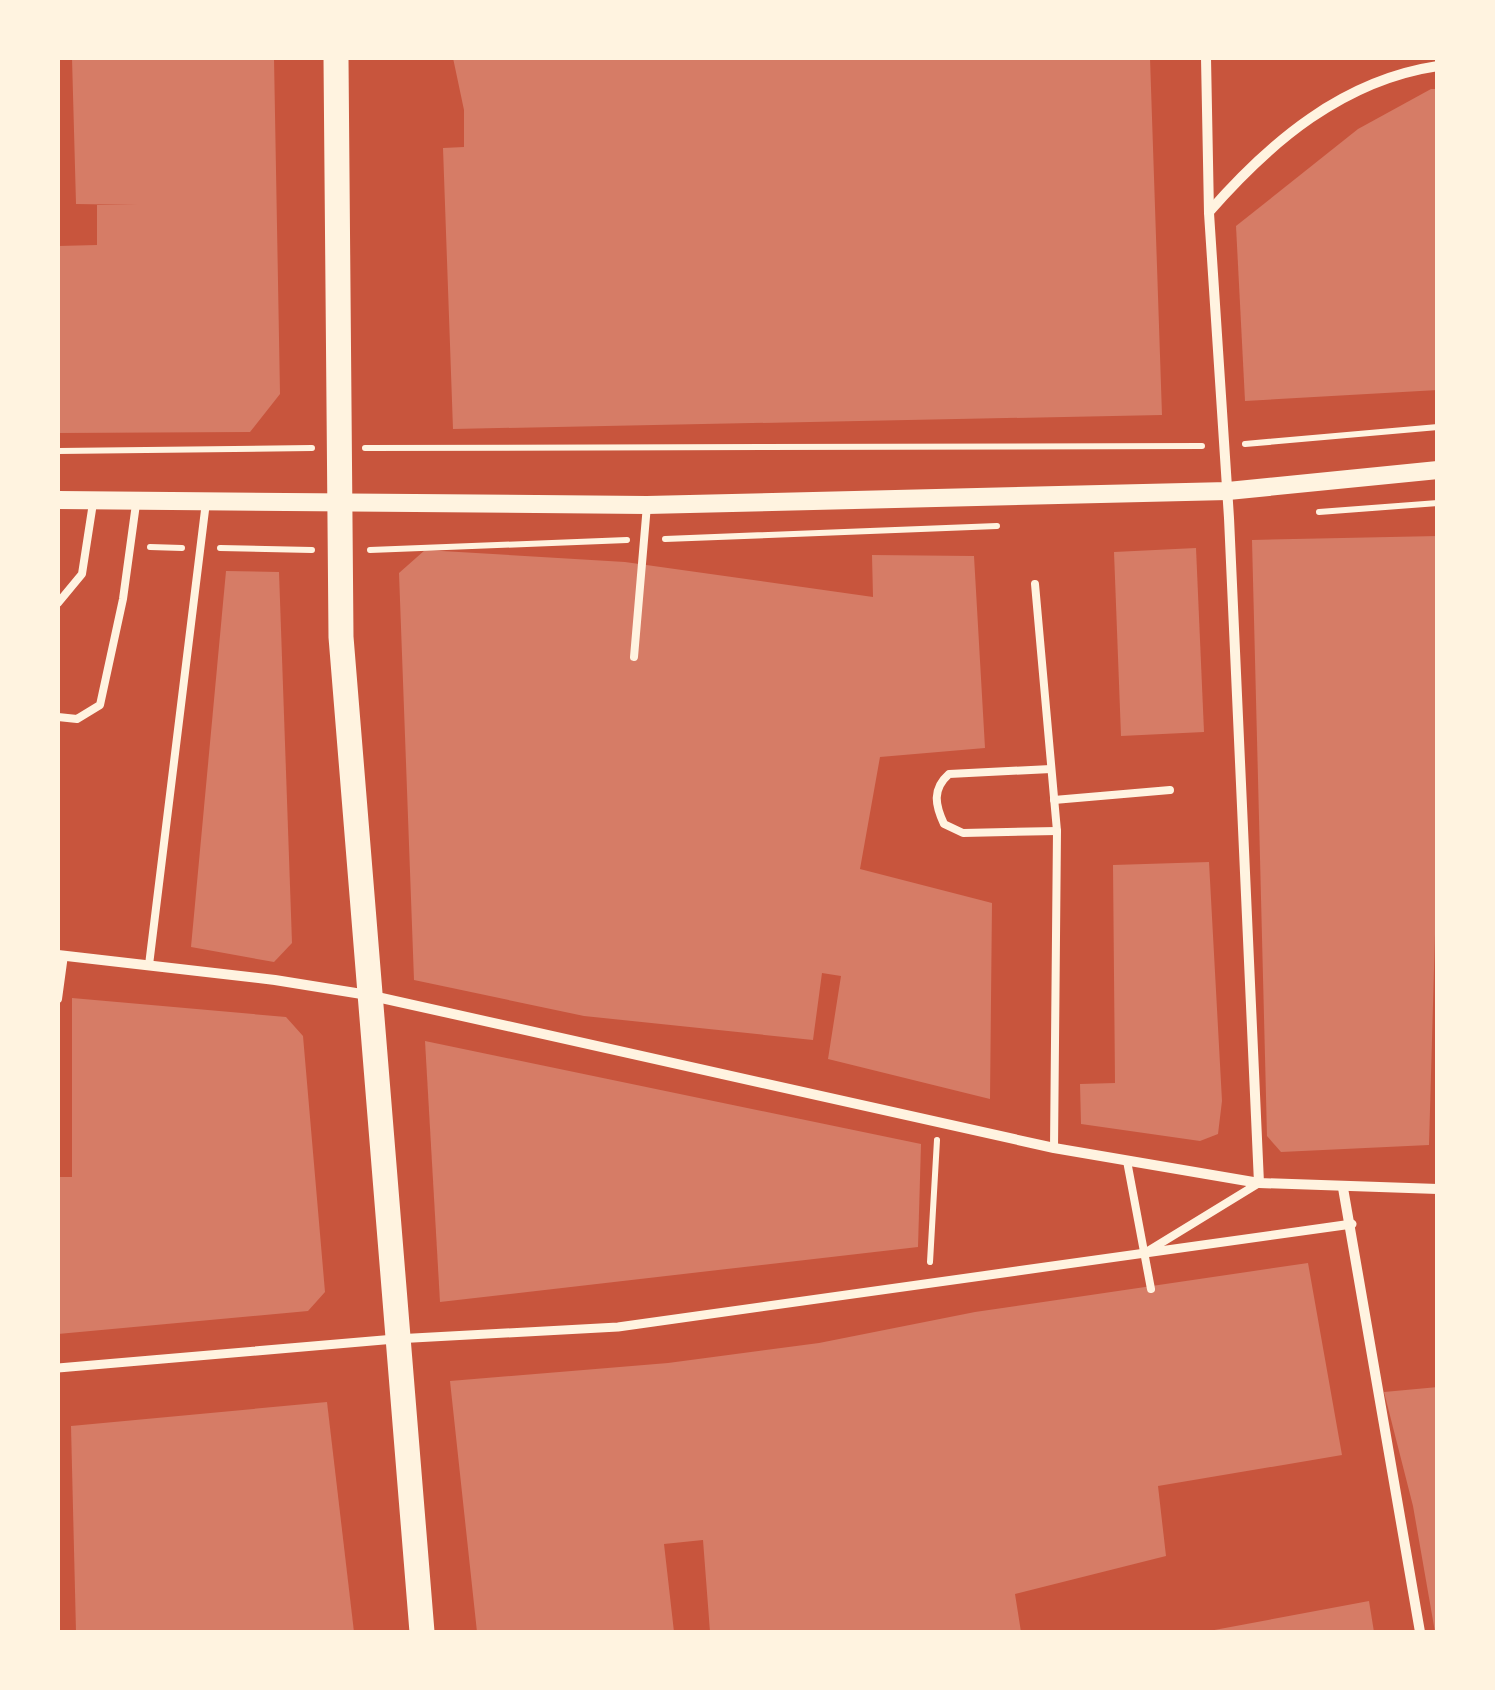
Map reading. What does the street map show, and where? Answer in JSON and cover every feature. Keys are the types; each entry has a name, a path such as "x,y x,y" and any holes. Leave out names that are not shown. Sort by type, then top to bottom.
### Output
{"main road":[{"path":"336,58 338,550 368,995 422,1632"}],"street":[{"path":"1206,58 1208,213 1228,491 1259,1182"},
{"path":"1208,213 1258,156 1316,114 1395,72 1438,66"},
{"path":"58,500 647,506 1228,491 1438,470"},
{"path":"61,955 368,995 1127,1161 1259,1182 1438,1189"},
{"path":"1343,1188 1420,1632"},
{"path":"58,1368 395,1340 618,1327 1352,1224"}],"lane":[{"path":"58,717 77,719 100,706 136,499"},
{"path":"58,602 82,574 94,500"},
{"path":"149,964 206,502"},
{"path":"634,656 647,506"},
{"path":"1035,584 1057,831 1054,1148"},
{"path":"1051,769 949,774 940,782 936,804 944,824 964,833 1057,831"},
{"path":"1054,800 1170,790"},
{"path":"58,998 61,955"},
{"path":"1127,1161 1151,1289"},
{"path":"1144,1253 1259,1182"}],"path":[{"path":"58,451 1224,446 1438,427"},
{"path":"1305,512 1438,504"},
{"path":"130,547 338,550 1014,526"},
{"path":"929,1284 938,1122"}],"building":[{"path":"72,58 274,58 280,394 250,432 58,433 58,246 97,245 97,205 137,205 76,204"},
{"path":"453,58 1150,58 1162,415 453,429 443,148 464,147 464,110"},
{"path":"1431,89 1438,89 1438,390 1245,401 1236,226 1358,129"},
{"path":"1438,536 1438,829 1429,1145 1281,1152 1267,1136 1252,540"},
{"path":"1196,548 1204,732 1121,736 1114,552"},
{"path":"425,550 625,562 873,597 872,555 974,556 985,748 880,757 860,869 992,903 990,1099 828,1059 841,976 822,973 813,1040 584,1016 414,980 399,573"},
{"path":"226,571 279,572 292,943 274,962 191,947"},
{"path":"1209,862 1222,1101 1218,1134 1200,1141 1081,1124 1080,1084 1115,1083 1113,865"},
{"path":"72,998 286,1017 303,1036 325,1292 308,1311 58,1334 58,1177 72,1177"},
{"path":"425,1041 921,1144 918,1247 440,1302"},
{"path":"1308,1263 1342,1455 1158,1486 1166,1556 1015,1594 1021,1632 710,1632 703,1540 664,1544 674,1632 477,1632 450,1381 668,1363 819,1343 975,1312"},
{"path":"1438,1387 1435,1632 1413,1506 1384,1392"},
{"path":"327,1402 354,1632 76,1632 71,1426"},
{"path":"1369,1601 1374,1632 1209,1632 1209,1631"}]}
